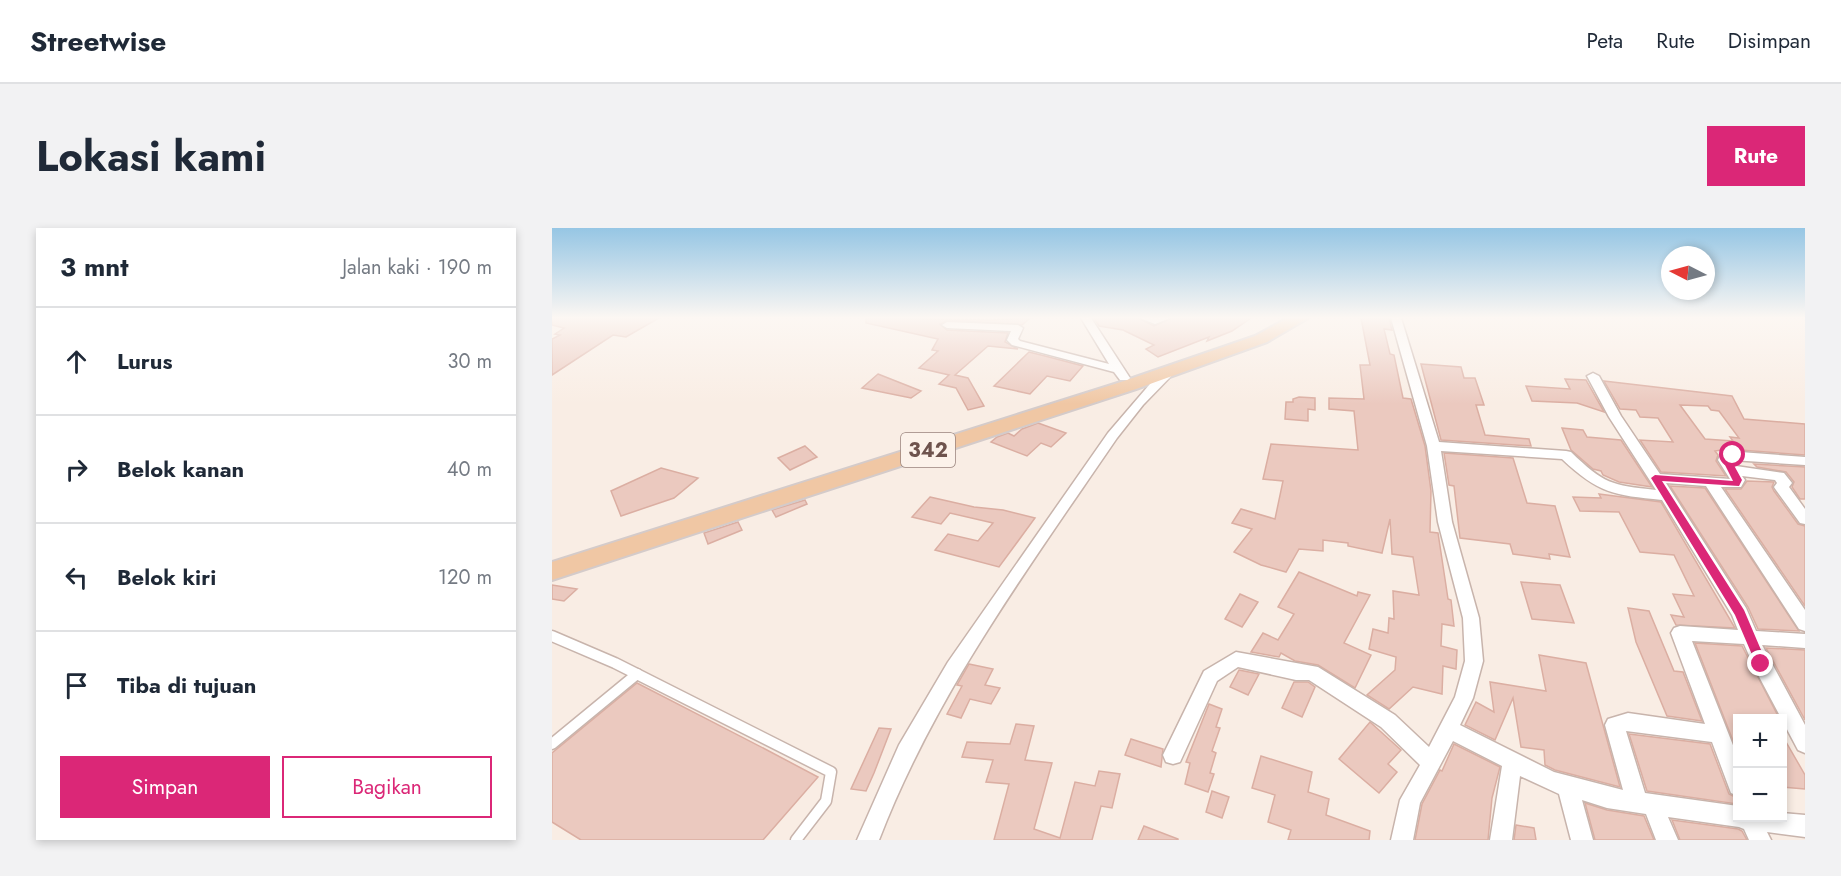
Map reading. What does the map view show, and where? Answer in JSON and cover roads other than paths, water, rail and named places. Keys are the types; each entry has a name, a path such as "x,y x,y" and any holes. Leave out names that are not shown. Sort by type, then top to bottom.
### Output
{"main road":[{"name":"342","path":"552,571 790,488 1005,419 1120,373 1159,369 1222,347"},
{"name":"342","path":"552,561 1170,371 1240,347"}],"street":[{"path":"1028,347 1120,373"},
{"path":"1104,347 1120,373"},
{"path":"1402,840 1410,800 1432,763 1464,698 1474,661 1471,618 1446,522 1434,446 1404,347"},
{"path":"868,840 908,746 1003,593 1126,416 1149,389 1170,371"},
{"path":"1593,376 1615,417 1740,613 1749,636 1805,744"},
{"path":"1434,446 1566,455 1589,477 1614,490 1666,496"},
{"path":"1655,478 1738,483 1725,460 1727,455 1805,461"},
{"path":"1732,470 1779,476 1785,483 1781,487 1805,519"},
{"path":"1710,482 1805,624"},
{"path":"1733,776 1680,633 1805,641"},
{"path":"1173,755 1210,676 1236,659 1296,672 1312,672 1388,721 1432,763"},
{"path":"1666,840 1645,803 1615,725 1628,722 1717,734"},
{"path":"1449,729 1512,763 1568,787 1607,798 1733,816"},
{"path":"1501,840 1512,763"},
{"path":"1568,787 1582,840"},
{"path":"1752,822 1760,840"},
{"path":"1778,822 1805,826"}],"lane":[{"path":"552,636 637,674 831,772 833,789 825,805 796,840"},
{"path":"552,744 637,674"}]}
